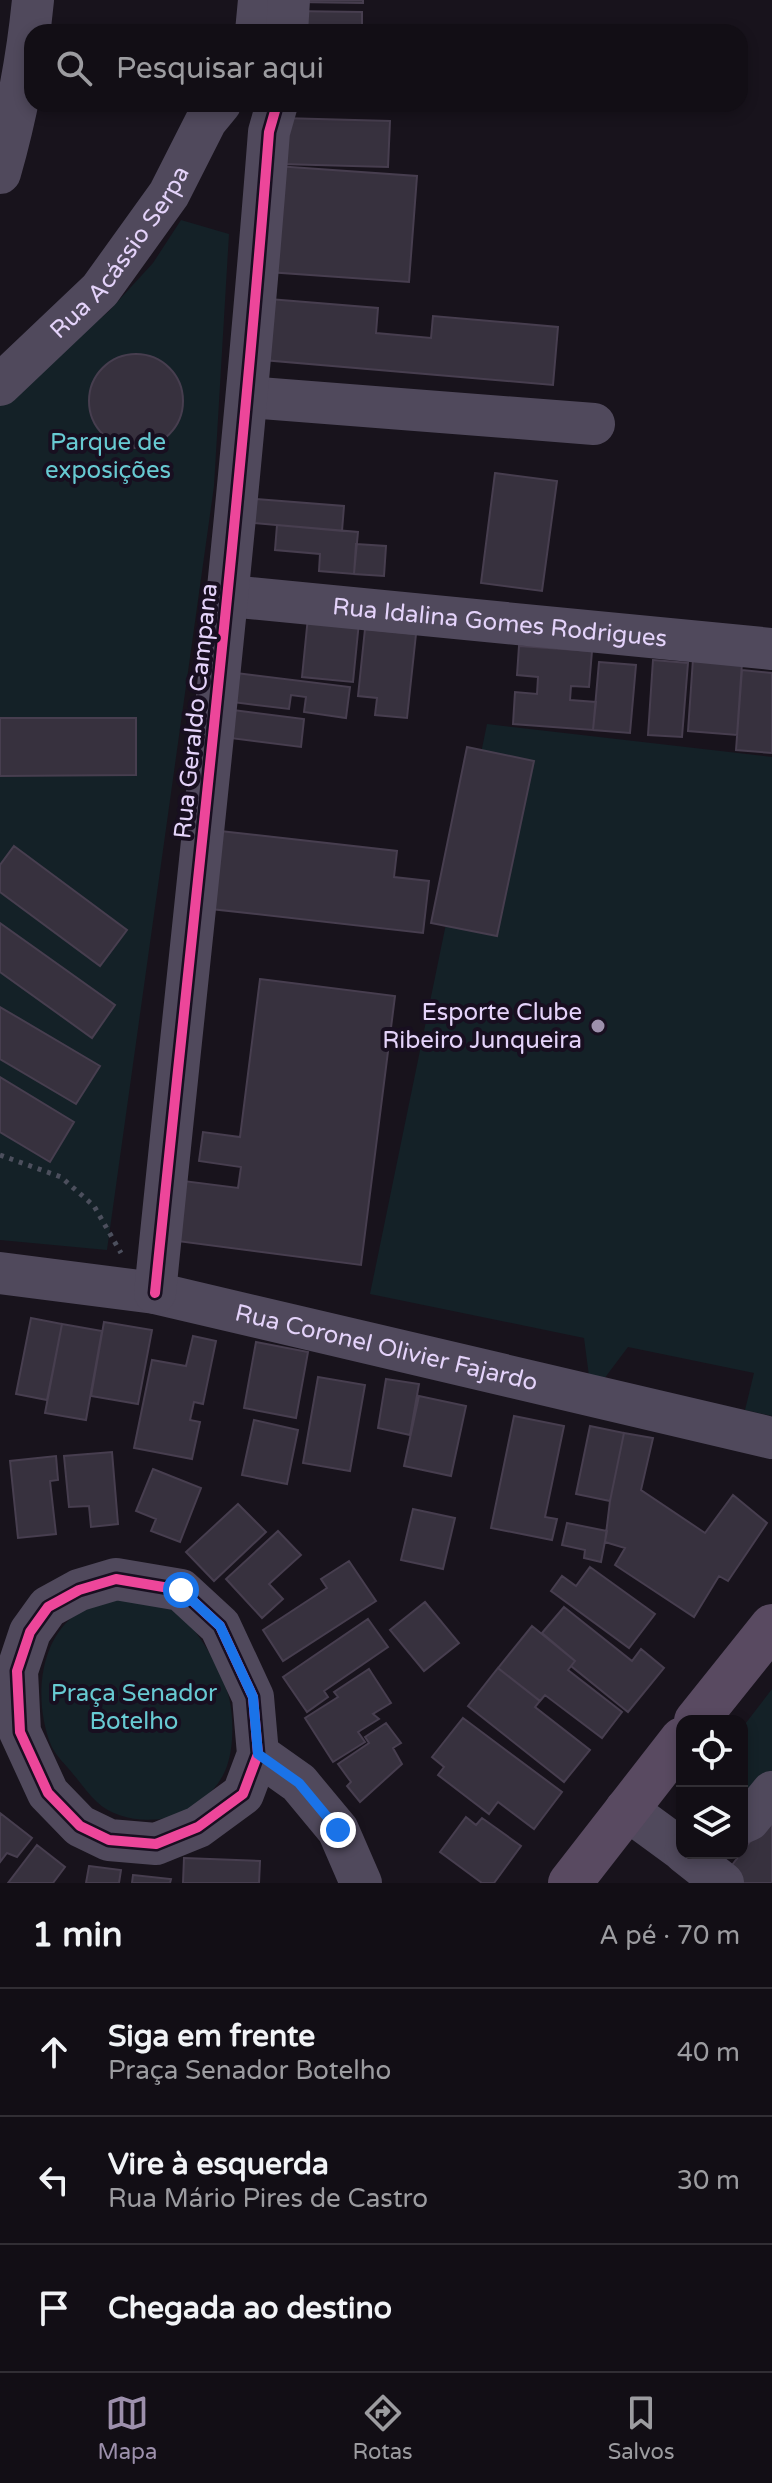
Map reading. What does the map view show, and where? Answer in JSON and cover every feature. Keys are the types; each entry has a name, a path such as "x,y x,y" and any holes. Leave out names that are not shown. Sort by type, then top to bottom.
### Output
{"main road":[{"path":"701,1715 772,1626"},
{"path":"570,1883 667,1835 676,1777"}],"street":[{"path":"0,173 15,122 4,0"},
{"path":"25,24 33,0"},
{"path":"257,24 259,0"},
{"path":"288,24 289,0"},
{"path":"10,65 24,25"},
{"name":"Rua Acássio Serpa","path":"0,385 100,290 169,194 213,112"},
{"name":"Rua Geraldo Campana","path":"155,1293 205,798 229,596 248,397 269,113"},
{"path":"248,397 594,424"},
{"name":"Rua Idalina Gomes Rodrigues","path":"229,596 772,649"},
{"name":"Rua Coronel Olivier Fajardo","path":"0,1273 155,1293 772,1438"},
{"path":"116,1579 181,1590 220,1626 253,1697 258,1754 243,1794 198,1827 156,1844 109,1840 80,1826 48,1793 20,1732 15,1631 48,1607 79,1590 116,1579"},
{"path":"258,1754 299,1783 338,1830 361,1883"},
{"path":"748,1820 772,1792"},
{"path":"667,1835 723,1883"}],"path":[{"path":"0,1155 61,1177 94,1206 124,1257 155,1293"}],"green space":[{"name":"Parque de exposições","path":"181,220 229,234 214,486 107,1250 0,1240 0,402 108,312 153,263"},
{"name":"Esporte Clube Ribeiro Junqueira","path":"487,724 772,757 772,1416 745,1410 754,1373 628,1347 604,1379 589,1376 584,1338 370,1294"},
{"name":"Praça Senador Botelho","path":"112,1598 154,1602 177,1612 204,1644 228,1694 232,1740 224,1773 200,1801 178,1815 141,1820 106,1809 58,1756 46,1730 41,1699 42,1682 44,1666 56,1637 75,1615"},
{"path":"772,1689 772,1774 748,1803 748,1787 748,1720"}],"building":[{"path":"363,0 363,3 297,2"},
{"path":"292,11 362,12 362,24 292,24"},
{"path":"282,118 390,121 388,167 281,164"},
{"path":"276,166 417,176 409,282 268,272"},
{"path":"269,299 378,308 376,333 431,338 433,316 558,327 553,385 263,360"},
{"path":"136,354 154,358 169,368 179,383 183,401 179,419 169,434 154,444 136,448 118,444 103,434 93,419 89,401 93,383 103,368 118,358"},
{"path":"495,473 557,481 542,591 481,583"},
{"path":"256,499 344,506 342,531 254,523"},
{"path":"277,525 358,532 354,574 319,571 320,554 275,550"},
{"path":"356,544 386,546 384,576 354,574"},
{"path":"308,617 359,622 353,682 302,677"},
{"path":"365,629 416,634 407,718 375,715 377,698 358,696"},
{"path":"519,646 592,651 589,687 571,686 570,700 596,702 593,730 513,724 515,692 537,694 538,677 517,675"},
{"path":"693,659 742,663 737,735 688,731"},
{"path":"653,660 688,663 682,737 648,735"},
{"path":"599,662 636,665 630,733 593,730"},
{"path":"742,670 772,673 772,753 736,750"},
{"path":"236,673 350,687 346,718 304,712 306,697 291,695 289,709 232,702"},
{"path":"233,710 304,719 301,747 230,738"},
{"path":"0,718 136,718 136,775 0,776"},
{"path":"467,747 534,761 497,936 431,923"},
{"path":"220,831 397,851 394,877 429,881 423,933 211,909"},
{"path":"14,846 127,930 100,966 0,892 0,865"},
{"path":"0,923 115,1005 92,1038 0,972"},
{"path":"260,979 395,996 361,1265 177,1241 184,1181 238,1188 241,1167 199,1161 203,1132 240,1137"},
{"path":"0,1007 100,1066 76,1104 0,1059"},
{"path":"0,1077 74,1122 50,1162 0,1132"},
{"path":"31,1318 62,1324 47,1400 16,1394"},
{"path":"104,1322 152,1330 138,1404 91,1396"},
{"path":"62,1324 102,1331 86,1420 45,1413"},
{"path":"193,1336 216,1341 203,1404 194,1402 190,1420 200,1422 192,1459 134,1448 152,1360 186,1366"},
{"path":"256,1342 308,1352 296,1418 244,1408"},
{"path":"318,1377 365,1385 350,1471 303,1463"},
{"path":"386,1379 419,1384 410,1435 378,1428"},
{"path":"419,1396 466,1406 451,1476 404,1466"},
{"path":"514,1416 564,1426 545,1517 557,1519 552,1540 491,1528"},
{"path":"254,1420 298,1430 287,1484 242,1475"},
{"path":"590,1426 624,1433 610,1501 576,1494"},
{"path":"624,1433 653,1438 641,1490 705,1533 733,1495 767,1523 728,1581 719,1576 694,1617 615,1565 625,1548 605,1542"},
{"path":"112,1452 118,1524 91,1527 89,1506 69,1507 64,1456"},
{"path":"56,1456 58,1480 50,1481 56,1534 18,1538 10,1461"},
{"path":"153,1469 201,1488 180,1542 151,1531 156,1519 136,1511"},
{"path":"238,1504 266,1532 214,1581 186,1552"},
{"path":"413,1509 455,1518 443,1569 401,1560"},
{"path":"567,1523 607,1531 601,1562 584,1558 585,1550 562,1545"},
{"path":"278,1531 301,1555 269,1584 283,1599 262,1618 226,1579"},
{"path":"349,1561 376,1601 283,1661 263,1630 327,1588 321,1579"},
{"path":"590,1567 655,1614 629,1648 551,1591 562,1576 576,1586"},
{"path":"425,1602 459,1643 424,1671 390,1630"},
{"path":"564,1607 632,1661 641,1649 664,1668 628,1712 571,1666 575,1661 542,1633"},
{"path":"368,1619 388,1647 324,1691 328,1697 307,1712 283,1677"},
{"path":"532,1626 575,1661 568,1670 622,1712 602,1738 545,1695 540,1701 498,1668"},
{"path":"498,1668 540,1701 535,1707 590,1750 564,1782 468,1706"},
{"path":"369,1669 391,1703 373,1714 379,1719 358,1732 365,1742 333,1762 305,1718 338,1697 334,1692"},
{"path":"463,1718 562,1792 534,1829 498,1802 489,1814 438,1775 444,1767 432,1757"},
{"path":"386,1723 401,1743 393,1748 402,1764 360,1802 347,1786 351,1782 338,1764 369,1743 365,1737"},
{"path":"0,1813 32,1838 17,1857 7,1853 0,1862"},
{"path":"772,1813 772,1883 728,1883 722,1878 737,1859 748,1859 748,1844"},
{"path":"466,1817 476,1825 482,1818 521,1846 494,1883 482,1883 440,1852"},
{"path":"37,1845 65,1867 53,1883 8,1883"},
{"path":"184,1858 260,1861 259,1883 183,1883"},
{"path":"89,1866 121,1870 119,1883 86,1883"},
{"path":"133,1875 171,1879 170,1883 132,1883"}],"cycle path":[{"path":"155,1293 230,568 269,132 275,112"},
{"path":"116,1579 181,1590 220,1626 253,1697 258,1754 243,1794 198,1827 156,1844 109,1840 80,1826 48,1793 20,1732 17,1671 30,1632 48,1607 79,1590 116,1579"}],"place":[{"name":"Esporte Clube Ribeiro Junqueira","path":"598,1026"}],"route":[{"path":"181,1590 220,1626 253,1697 258,1754 299,1783 338,1830"}]}
